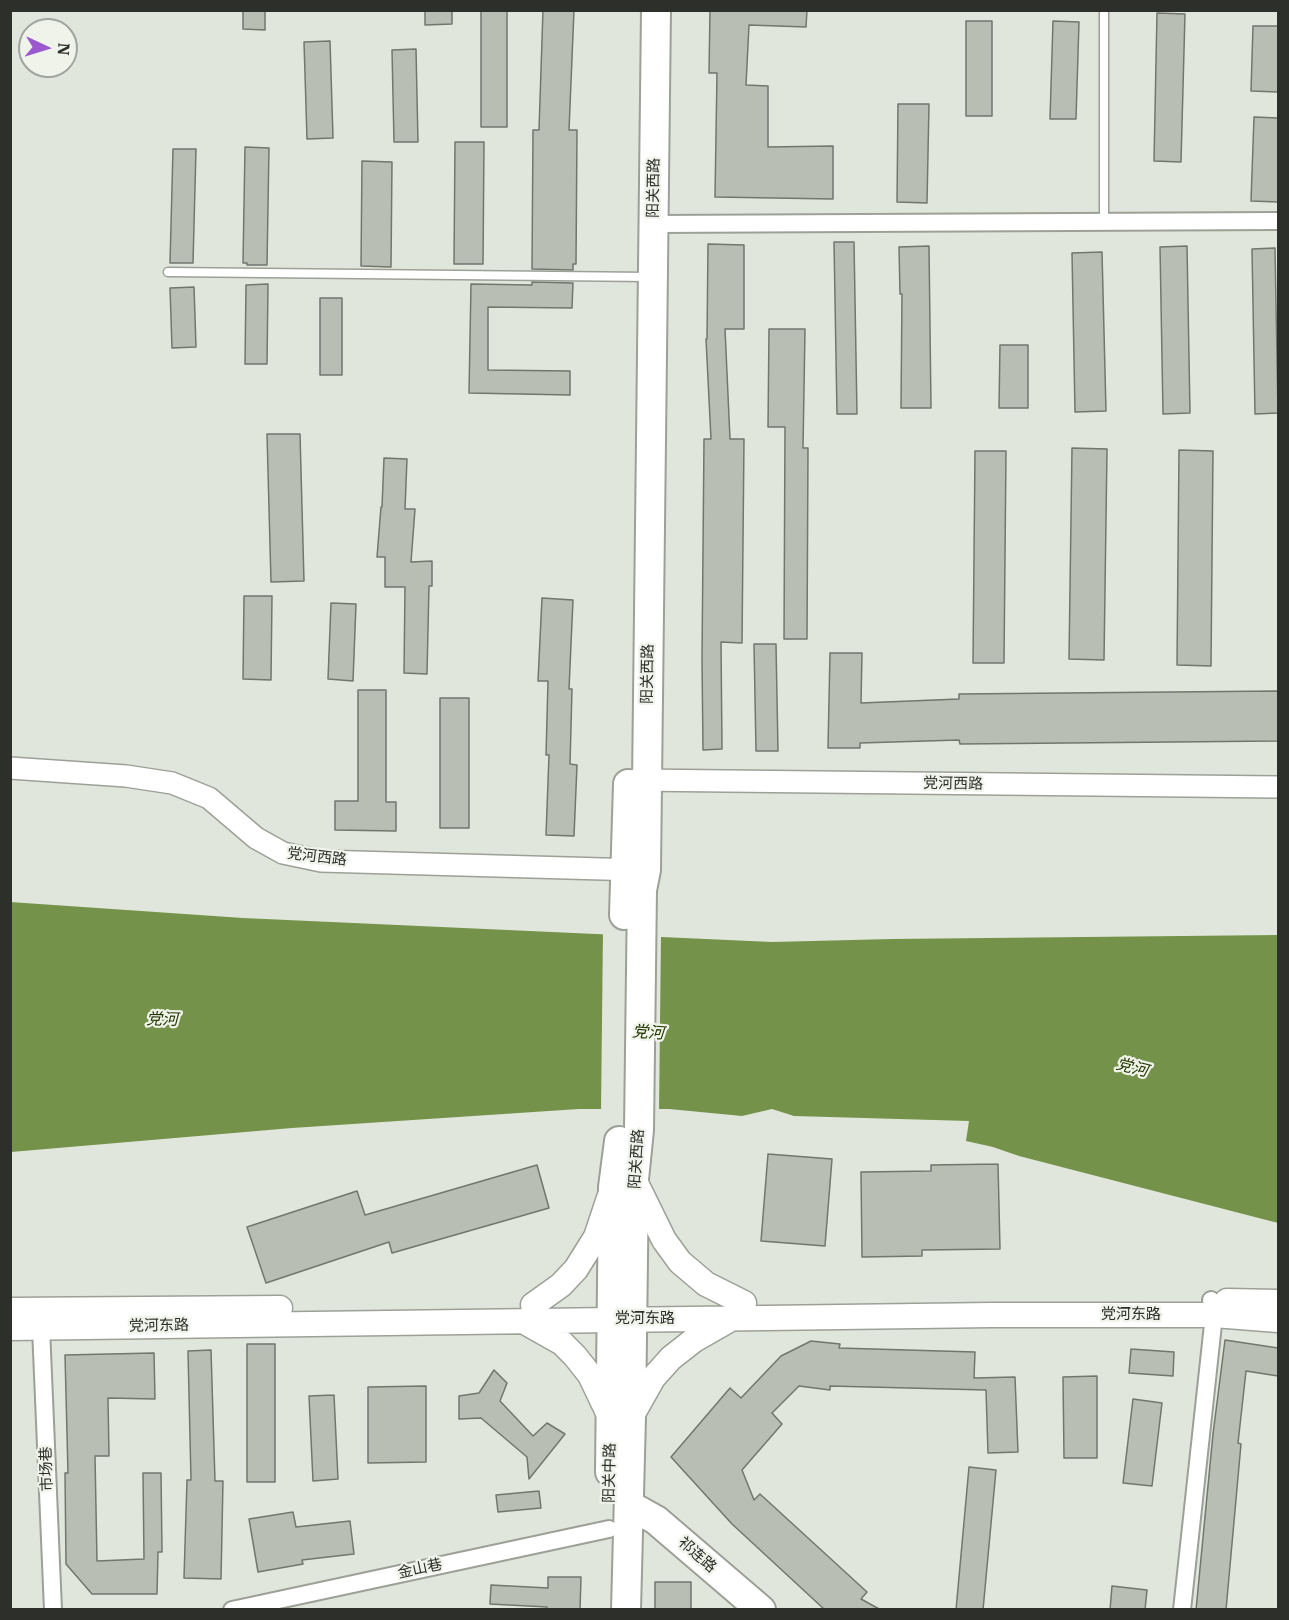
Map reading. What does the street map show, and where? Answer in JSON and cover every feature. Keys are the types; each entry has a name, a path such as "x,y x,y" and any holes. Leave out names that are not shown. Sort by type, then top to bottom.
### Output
{"highway":[{"name":"阳关西路","path":"622,1320 624,1183 630,1130 638,780 643,277 637,10"},
{"name":"阳关西路","path":"643,277 653,224 656,10"},
{"name":"阳关中路","path":"608,1610 609,1529 621,1419 622,1320"},
{"name":"阳关中路","path":"621,1419 629,1505 626,1610"},
{"name":"祁连路","path":"629,1505 656,1520 761,1610"}],"main road":[{"path":"10,1310 527,1313 561,1285 576,1269 596,1237 624,1183 680,1262 737,1311 671,1358 621,1419 575,1356 527,1313"},
{"name":"党河东路","path":"10,1328 527,1313 622,1320 737,1311 1213,1307 1278,1302"},
{"name":"党河东路","path":"1213,1307 1278,1320"}],"street":[{"path":"653,224 1278,221"},
{"name":"党河西路","path":"10,768 126,776 172,783 209,798 256,838 283,854 321,861 634,880"},
{"name":"党河西路","path":"638,780 1278,787"},
{"path":"1182,1610 1213,1307"},
{"name":"市场巷","path":"41,1328 53,1610"},
{"name":"金山巷","path":"232,1610 609,1529"}],"lane":[{"path":"1104,10 1104,222"},
{"path":"168,272 643,277"}],"water":[{"name":"党河","path":"10,902 243,918 772,942 1278,935 1278,1223 966,1141 969,1121 794,1116 772,1109 742,1116 669,1109 579,1109 292,1128 11,1152"}],"pier":[{"path":"603,931 661,934 659,1112 601,1112"}],"building":[{"path":"243,10 265,10 265,30 243,29"},
{"path":"425,10 452,10 452,24 425,25"},
{"path":"543,10 574,10 569,130 577,130 576,264 573,264 573,270 532,269 533,130 539,130"},
{"path":"710,10 807,10 806,27 749,25 746,85 768,86 768,147 833,146 833,199 715,197 717,73 709,73"},
{"path":"481,11 507,11 507,127 481,127"},
{"path":"1157,13 1185,14 1181,162 1154,161"},
{"path":"966,21 992,21 992,116 966,116"},
{"path":"1053,21 1079,22 1076,119 1050,119"},
{"path":"1253,26 1278,26 1278,92 1251,91"},
{"path":"330,41 333,138 307,139 304,42"},
{"path":"416,49 418,142 394,142 392,50"},
{"path":"898,104 929,104 927,203 897,202"},
{"path":"1254,117 1278,118 1278,202 1251,201"},
{"path":"455,142 484,142 483,264 454,264"},
{"path":"245,147 269,148 267,265 243,263"},
{"path":"173,149 196,149 193,263 170,263"},
{"path":"362,161 392,162 391,267 361,266"},
{"path":"834,242 854,242 857,414 837,414"},
{"path":"708,244 744,245 744,329 725,329 730,439 744,439 742,643 721,642 722,749 703,750 704,439 711,439 706,339"},
{"path":"929,246 931,408 901,408 902,294 900,294 899,247"},
{"path":"1187,246 1190,413 1163,414 1160,247"},
{"path":"1275,248 1278,413 1255,414 1252,249"},
{"path":"1102,252 1106,411 1075,412 1072,253"},
{"path":"532,282 573,283 572,308 488,307 488,370 570,371 570,395 469,393 471,284 532,285"},
{"path":"268,284 267,364 245,364 246,285"},
{"path":"194,287 196,347 172,348 170,288"},
{"path":"320,298 342,298 342,375 320,375"},
{"path":"769,329 805,329 803,448 808,448 807,639 784,639 785,427 768,427"},
{"path":"1000,345 1028,345 1028,408 999,408"},
{"path":"267,434 300,434 304,581 271,582"},
{"path":"1072,448 1107,449 1104,660 1069,659"},
{"path":"1179,450 1213,451 1211,666 1177,665"},
{"path":"975,451 1006,451 1004,663 973,663"},
{"path":"384,458 407,459 405,509 415,509 411,562 432,561 432,586 429,586 427,674 404,673 405,587 385,587 385,557 377,557"},
{"path":"244,596 272,596 271,680 243,679"},
{"path":"542,598 573,600 569,689 572,689 570,764 577,765 574,836 546,835 549,755 546,755 548,681 538,681"},
{"path":"331,603 356,604 353,681 328,679"},
{"path":"754,644 776,644 778,751 756,751"},
{"path":"830,653 862,653 861,703 959,699 959,694 1278,691 1278,741 960,744 959,740 860,743 860,748 828,748"},
{"path":"358,690 386,690 386,802 396,802 396,831 335,830 335,801 358,801"},
{"path":"440,698 469,698 469,828 440,828"},
{"path":"768,1154 832,1159 825,1246 761,1241"},
{"path":"998,1164 1000,1249 922,1250 922,1256 862,1257 861,1172 931,1171 931,1165"},
{"path":"537,1165 549,1208 392,1253 389,1242 266,1283 247,1227 357,1191 365,1215"},
{"path":"1225,1340 1278,1348 1278,1376 1246,1371 1238,1443 1241,1444 1226,1610 1196,1610 1213,1434"},
{"path":"811,1341 840,1344 839,1348 975,1352 974,1378 1015,1377 1018,1452 988,1453 986,1390 830,1386 830,1390 799,1386 772,1413 782,1424 742,1470 754,1500 760,1494 867,1592 861,1599 881,1610 825,1610 732,1524 671,1457 730,1388 741,1398 781,1356"},
{"path":"247,1344 275,1344 275,1482 247,1482"},
{"path":"1131,1349 1174,1352 1173,1376 1129,1373"},
{"path":"211,1350 215,1481 223,1481 221,1579 184,1578 187,1480 191,1480 188,1351"},
{"path":"154,1353 155,1399 108,1398 109,1456 95,1456 97,1561 144,1559 143,1473 161,1473 162,1552 158,1552 157,1594 92,1594 66,1564 65,1473 68,1473 65,1355"},
{"path":"494,1370 507,1383 500,1401 533,1436 547,1423 565,1434 529,1479 527,1457 481,1418 459,1419 459,1396 479,1393"},
{"path":"1097,1376 1097,1458 1064,1458 1063,1377"},
{"path":"426,1386 426,1462 368,1463 368,1387"},
{"path":"334,1395 338,1479 313,1481 309,1396"},
{"path":"1133,1399 1162,1403 1152,1486 1123,1483"},
{"path":"969,1467 996,1470 983,1610 956,1610"},
{"path":"539,1491 541,1508 498,1512 496,1495"},
{"path":"293,1512 296,1527 350,1521 354,1554 302,1560 303,1564 258,1572 249,1519"},
{"path":"548,1577 581,1577 580,1610 547,1610 547,1607 490,1604 491,1585 548,1588"},
{"path":"655,1582 691,1582 691,1610 655,1610"},
{"path":"1112,1586 1147,1590 1145,1610 1110,1610"}]}
